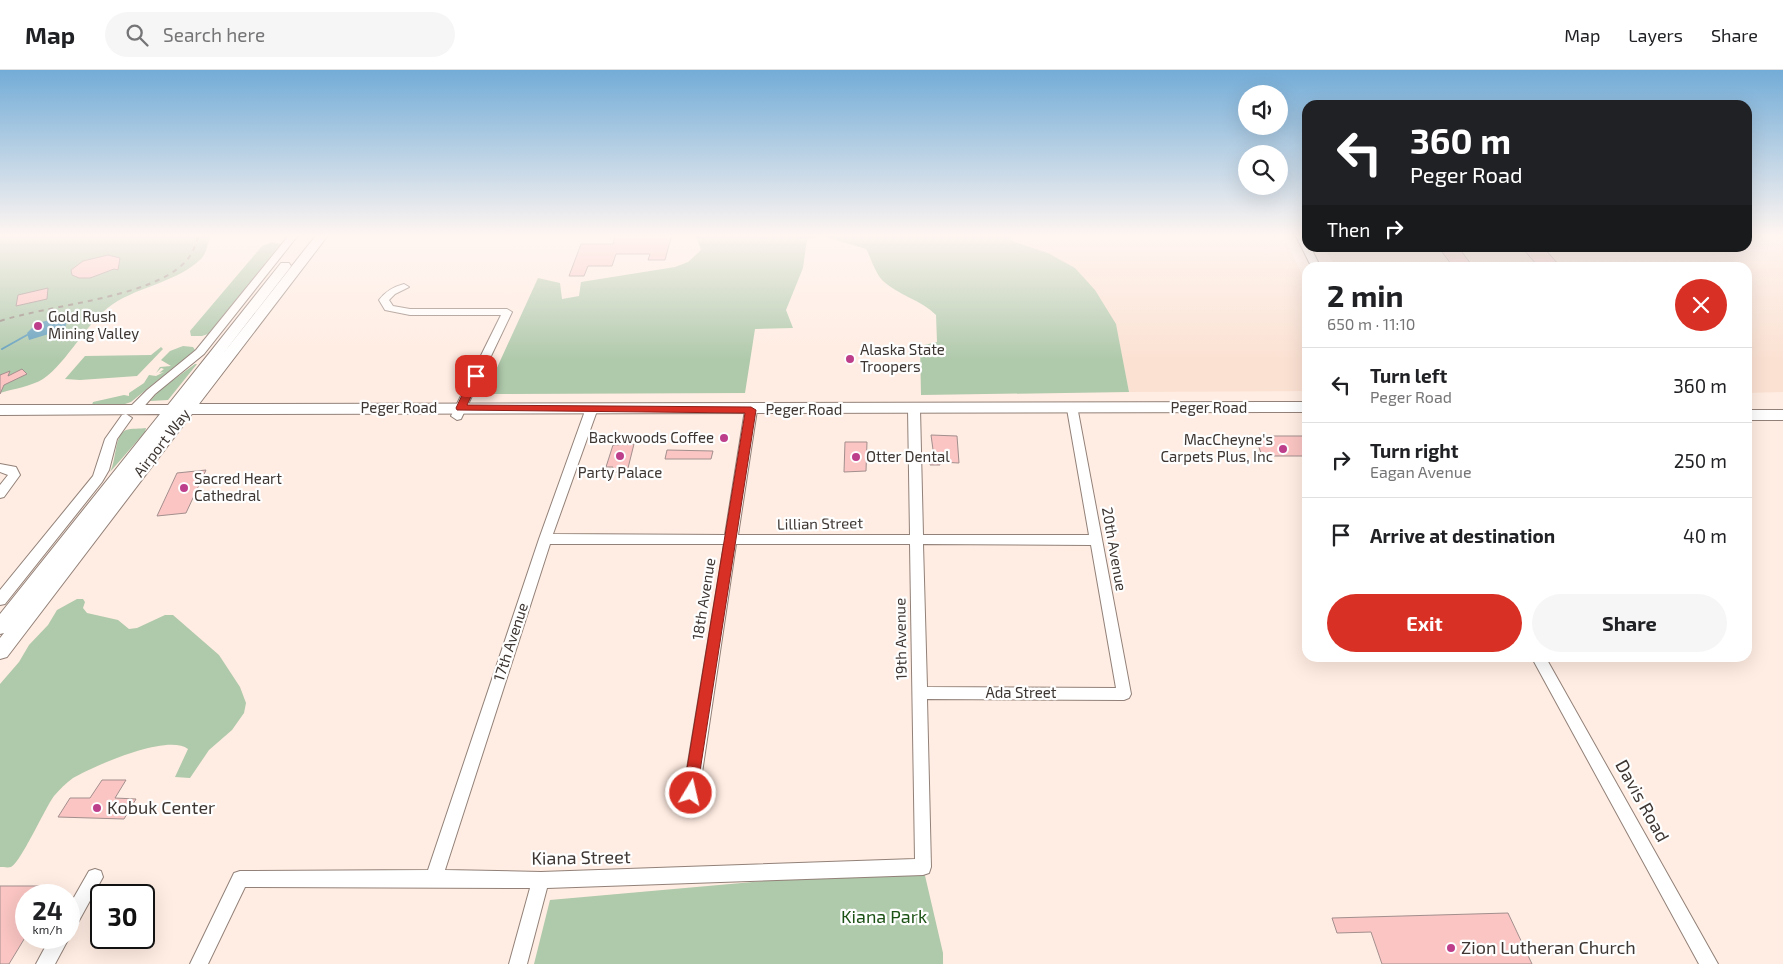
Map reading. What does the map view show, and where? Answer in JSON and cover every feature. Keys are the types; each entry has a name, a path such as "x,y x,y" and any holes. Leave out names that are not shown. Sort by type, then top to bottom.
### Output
{"main road":[{"name":"Airport Way","path":"0,652 278,276"},
{"name":"Airport Way","path":"0,628 289,276"},
{"name":"Peger Road","path":"1074,412 1302,407"},
{"path":"1752,407 1783,407"},
{"name":"Peger Road","path":"0,410 130,414 1074,412 1302,415"},
{"name":"Peger Road","path":"0,418 130,414"},
{"path":"1752,415 1783,415"}],"street":[{"path":"0,600 98,478 103,470 111,439 130,414 151,392 186,366 200,352 261,276"},
{"path":"404,287 392,292 384,300 389,308 410,312 507,312 459,412"},
{"name":"17th Avenue","path":"434,878 545,539 591,412"},
{"name":"19th Avenue","path":"914,412 915,539 923,867"},
{"name":"20th Avenue","path":"1074,412 1124,694"},
{"name":"18th Avenue","path":"691,793 750,413"},
{"path":"0,468 14,472 13,478 0,494"},
{"name":"Lillian Street","path":"545,539 729,541 1096,540"},
{"name":"Davis Road","path":"1541,662 1709,964"},
{"name":"Ada Street","path":"919,693 1124,694"},
{"name":"Kiana Street","path":"199,964 240,879 434,878 541,880 923,867"},
{"path":"80,903 95,876"},
{"path":"518,964 541,880"},
{"path":"45,964 54,949"}],"shaded area":[{"path":"1069,276 1302,276 1302,391 1129,392 1116,325"},
{"path":"1752,276 1783,276 1783,392 1752,393"}],"green space":[{"path":"0,276 176,276 113,304 94,321 61,362 43,379 0,393"},
{"path":"237,276 255,276 208,334 191,336 190,331"},
{"path":"620,276 800,276 786,310 793,328 755,329 745,393 485,394 538,278 560,283 562,299 579,296 581,282"},
{"path":"879,276 1082,276 1095,290 1116,324 1129,392 921,395 920,346 937,342 936,315 924,305 889,286"},
{"path":"183,346 193,347 195,350 131,402 122,405 92,405 93,402 124,395 129,396 129,393 144,383 149,375 156,376 164,372 159,373 164,369 161,368 156,373 160,367 171,366 161,360 170,351"},
{"path":"161,347 163,349 137,376 80,380 65,379 85,356 151,355"},
{"path":"197,364 168,400 150,401 161,389"},
{"path":"146,428 145,432 110,472 119,437 122,433 128,429"},
{"path":"77,599 83,599 85,602 83,608 87,613 118,620 129,629 137,628 165,615 173,615 219,655 240,687 246,703 244,713 232,730 209,750 190,778 175,777 188,749 178,745 165,745 148,748 113,759 73,778 54,796 15,864 11,867 0,867 0,684 19,662 29,645 48,625 57,610"},
{"name":"Kiana Park","path":"923,867 943,953 943,964 534,964 550,900"}],"water":[{"path":"63,317 67,319 65,329 29,340 27,333 37,323"}],"building":[{"path":"74,276 96,276 90,278 79,278"},
{"path":"48,288 47,299 16,306 18,295"},
{"path":"22,369 27,374 4,385 0,394 0,375 10,371 8,376"},
{"path":"931,435 957,436 959,463 940,462 940,465 930,465 930,457 934,457"},
{"name":"MacCheyne's Carpets Plus, Inc","path":"1255,436 1302,436 1302,456 1262,456"},
{"name":"Otter Dental","path":"845,442 867,442 866,471 844,472"},
{"name":"Party Palace","path":"634,444 627,472 612,472 613,467 606,467 613,445"},
{"path":"667,450 713,451 711,459 665,459"},
{"name":"Sacred Heart Cathedral","path":"206,470 186,513 157,516 177,473"},
{"name":"Kobuk Center","path":"102,780 126,780 115,798 136,799 124,819 58,817 70,798 90,798"},
{"path":"0,886 15,886 15,949 18,949 9,964 0,964"},
{"name":"Zion Lutheran Church","path":"1508,913 1532,964 1382,964 1371,932 1337,933 1332,918"}],"waterway":[{"path":"2,349 27,335"}],"railway":[{"path":"0,321 123,293 167,276"}],"place":[{"name":"Gold Rush Mining Valley","path":"38,326"},
{"name":"Alaska State Troopers","path":"850,359"},
{"name":"Backwoods Coffee","path":"724,438"},
{"name":"MacCheyne's Carpets Plus, Inc","path":"1283,449"},
{"name":"Party Palace","path":"620,456"},
{"name":"Otter Dental","path":"856,457"},
{"name":"Sacred Heart Cathedral","path":"184,488"},
{"name":"Kobuk Center","path":"97,808"},
{"name":"Zion Lutheran Church","path":"1451,948"}],"route":[{"path":"476,376 461,408 751,410 691,793"}]}
